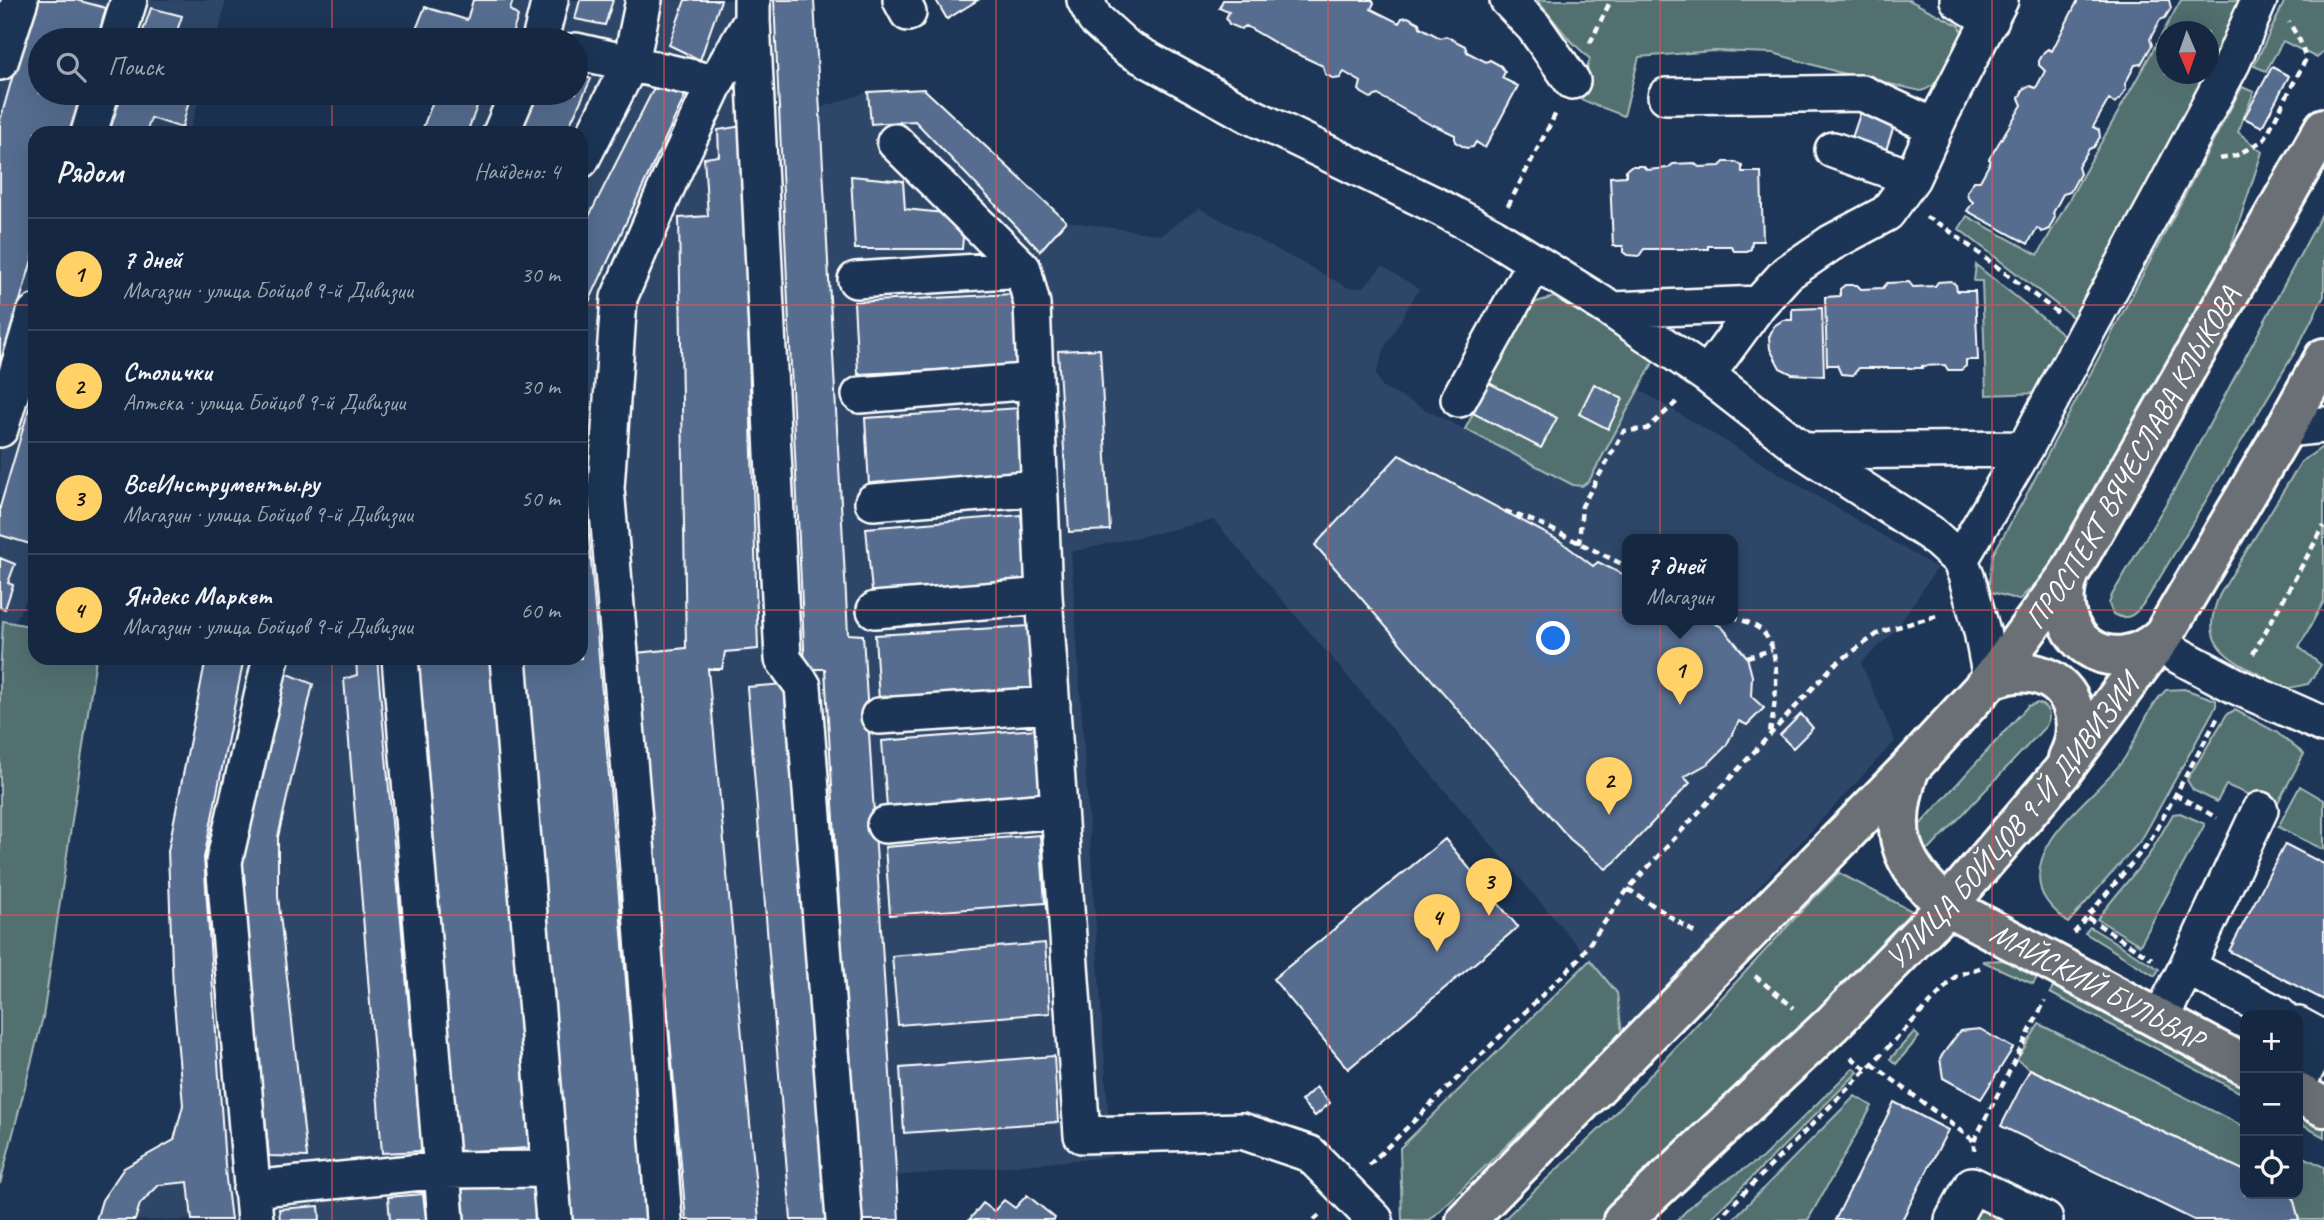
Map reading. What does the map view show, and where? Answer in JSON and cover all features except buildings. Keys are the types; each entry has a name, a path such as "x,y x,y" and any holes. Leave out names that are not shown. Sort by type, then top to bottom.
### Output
{"main road":[{"name":"ПРОСПЕКТ ВЯЧЕСЛАВА КЛЫКОВА","path":"1911,767 1991,679 2069,574 2324,128"},
{"name":"УЛИЦА БОЙЦОВ 9-Й ДИВИЗИИ","path":"1623,1220 1824,1033 1947,906 2061,773 2160,639 2285,429 2324,358"},
{"path":"2069,574 2064,590 2063,608 2068,625 2078,639 2094,650 2112,656 2132,654 2150,647 2160,639"},
{"path":"1991,679 2013,673 2031,673 2049,679 2064,691 2074,707 2078,726 2075,745 2061,773"},
{"path":"1466,1220 1911,767"},
{"name":"МАЙСКИЙ БУЛЬВАР","path":"1911,767 1900,798 1898,827 1908,863 1924,886 1947,906 2240,1062"},
{"path":"2303,1096 2324,1107"}],"lane":[{"path":"0,62 20,0"},
{"path":"121,28 129,0"},
{"path":"543,28 550,0"},
{"path":"588,146 631,62 644,0"},
{"path":"1508,0 1534,27 1572,80"},
{"path":"1707,375 1759,304 1787,273 1830,243 1887,213 1903,190 1995,10 1958,0"},
{"path":"1963,567 2232,63 2259,0"},
{"path":"1092,6 1127,48 1249,115 1493,236 1612,310 1707,375 1804,451 1930,533 1963,567 1982,631 1991,679"},
{"path":"664,1220 606,488 619,298 671,177 752,10"},
{"path":"752,10 783,659 803,686 844,1220"},
{"path":"588,53 715,83"},
{"path":"1666,96 1862,93 1936,127"},
{"path":"91,126 97,105"},
{"path":"504,126 513,105"},
{"path":"895,142 1023,269 1032,304 1044,596 1082,1135 1242,1131 1310,1154 1375,1220"},
{"path":"1833,150 1903,190"},
{"path":"1459,399 1535,262"},
{"path":"856,280 1023,269"},
{"path":"1612,310 1759,304"},
{"path":"0,429 28,336"},
{"path":"860,396 1035,381"},
{"path":"2285,429 2324,425"},
{"path":"1804,451 2025,449"},
{"path":"873,502 1039,488"},
{"path":"875,610 1044,596"},
{"path":"2160,639 2236,686 2319,712"},
{"path":"269,665 224,862 253,1205 443,1170 550,1168"},
{"path":"401,665 446,1220"},
{"path":"509,665 554,1220"},
{"path":"879,716 1052,705"},
{"path":"886,825 1059,810"},
{"path":"2160,1019 2260,810"},
{"path":"2187,967 2269,1010"},
{"path":"2303,1028 2322,1038 2303,1074"},
{"path":"1953,1220 1972,1185 2045,1220"}],"path":[{"path":"1493,236 1611,0"},
{"path":"2210,161 2235,156 2264,140 2306,59 2288,20"},
{"path":"1903,190 1943,226 2086,333"},
{"path":"1579,544 1582,506 1624,432 1647,429 1707,375"},
{"path":"1505,511 1539,523 1622,564"},
{"path":"1972,1185 1974,1141 2049,994 2036,988 2049,961 2088,918 2150,841 2324,526"},
{"path":"1314,1220 1578,960 1628,889 1834,665 1880,632 1941,615 1963,567"},
{"path":"1738,619 1762,631 1772,650 1777,691 1770,733"},
{"path":"1747,657 1772,650"},
{"path":"2088,918 2163,967 2187,967"},
{"path":"1717,1220 1872,1065 1956,976 1982,967 1993,971"},
{"path":"1872,1065 1974,1141"}],"shaded area":[{"path":"0,0 226,0 220,28 28,28 28,105 197,105 191,126 28,126 28,596 0,651"},
{"path":"473,0 814,0 820,108 868,92 924,89 1066,221 1161,235 1199,208 1349,288 1364,287 1382,266 1419,289 1385,347 1376,374 1382,387 1573,485 1582,486 1589,481 1638,389 1937,568 1894,632 1861,663 1895,741 1622,1034 1617,992 1214,520 1071,552 1111,1157 897,1176 899,1220 96,1220 102,1200 124,1168 174,1140 183,1105 173,992 168,851 205,665 588,665 588,126 424,126 432,105 588,105 588,28 417,28 425,7 467,20"}],"green space":[{"path":"1537,0 1909,0 1960,26 1963,37 1942,76 1929,88 1921,91 1841,73 1773,53 1714,51 1639,57 1624,116 1577,98 1590,59 1568,38"},
{"path":"2181,0 2238,0 2239,7 2219,50 2219,21 2169,21"},
{"path":"2285,0 2324,0 2324,50 2317,58 2283,41 2266,71 2254,66"},
{"path":"2156,45 2156,84 2203,84 2079,322 1959,229 1967,216 2038,255"},
{"path":"2242,87 2254,92 2238,132 2262,152 2230,250 2064,555 2019,600 1988,591 1993,554"},
{"path":"2324,210 2324,296 2296,350 2147,599 2129,617 2113,614 2109,604 2112,595 2177,485"},
{"path":"1976,265 2069,339 2044,393 1986,395 1982,281 1974,281"},
{"path":"1554,297 1655,359 1589,481 1582,486 1573,485 1465,429 1525,314 1536,302"},
{"path":"2324,446 2324,601 2299,647 2321,665 2308,684 2287,688 2223,652 2213,634 2212,622 2220,594 2301,462"},
{"path":"3,621 28,626 28,665 95,665 43,1017 0,1184 0,675"},
{"path":"2184,689 2216,700 2216,706 2142,839 2068,923 2049,904 2041,890 2039,871 2044,853 2068,819 2124,759 2159,697 2166,690"},
{"path":"2038,703 2048,712 2046,726 1930,849 1917,845 1917,828 2028,706"},
{"path":"2235,710 2276,732 2304,754 2276,806 2226,785 2217,802 2193,790 2187,780 2227,714"},
{"path":"2300,786 2324,800 2324,850 2278,827"},
{"path":"2180,813 2205,824 2140,945 2097,919 2149,855 2173,814"},
{"path":"1839,873 1912,911 1653,1182 1611,1220 1503,1220 1604,1125"},
{"path":"2090,927 2159,969 2155,976 2085,933"},
{"path":"1590,960 1617,993 1622,1034 1430,1220 1402,1220 1400,1148"},
{"path":"2005,960 2039,974 2033,984 1982,961"},
{"path":"2055,982 2240,1078 2240,1092 2050,993"},
{"path":"2039,1024 2240,1124 2240,1169 2030,1069 2017,1060"},
{"path":"1914,1032 1919,1037 1896,1064 1890,1059"},
{"path":"1853,1068 1858,1072 1709,1220 1677,1220 1702,1195 1762,1158"},
{"path":"1855,1096 1872,1106 1808,1220 1732,1220"},
{"path":"2303,1111 2324,1122 2324,1137 2303,1126"},
{"path":"2303,1156 2324,1167 2324,1220 2299,1220 2293,1199 2303,1199"},
{"path":"1979,1204 2009,1220 1970,1220"}],"place":[{"name":"7 дней","path":"1680,705"},
{"name":"Столички","path":"1609,815"},
{"name":"ВсеИнструменты.ру","path":"1489,916"},
{"name":"Яндекс Маркет","path":"1437,952"}]}
